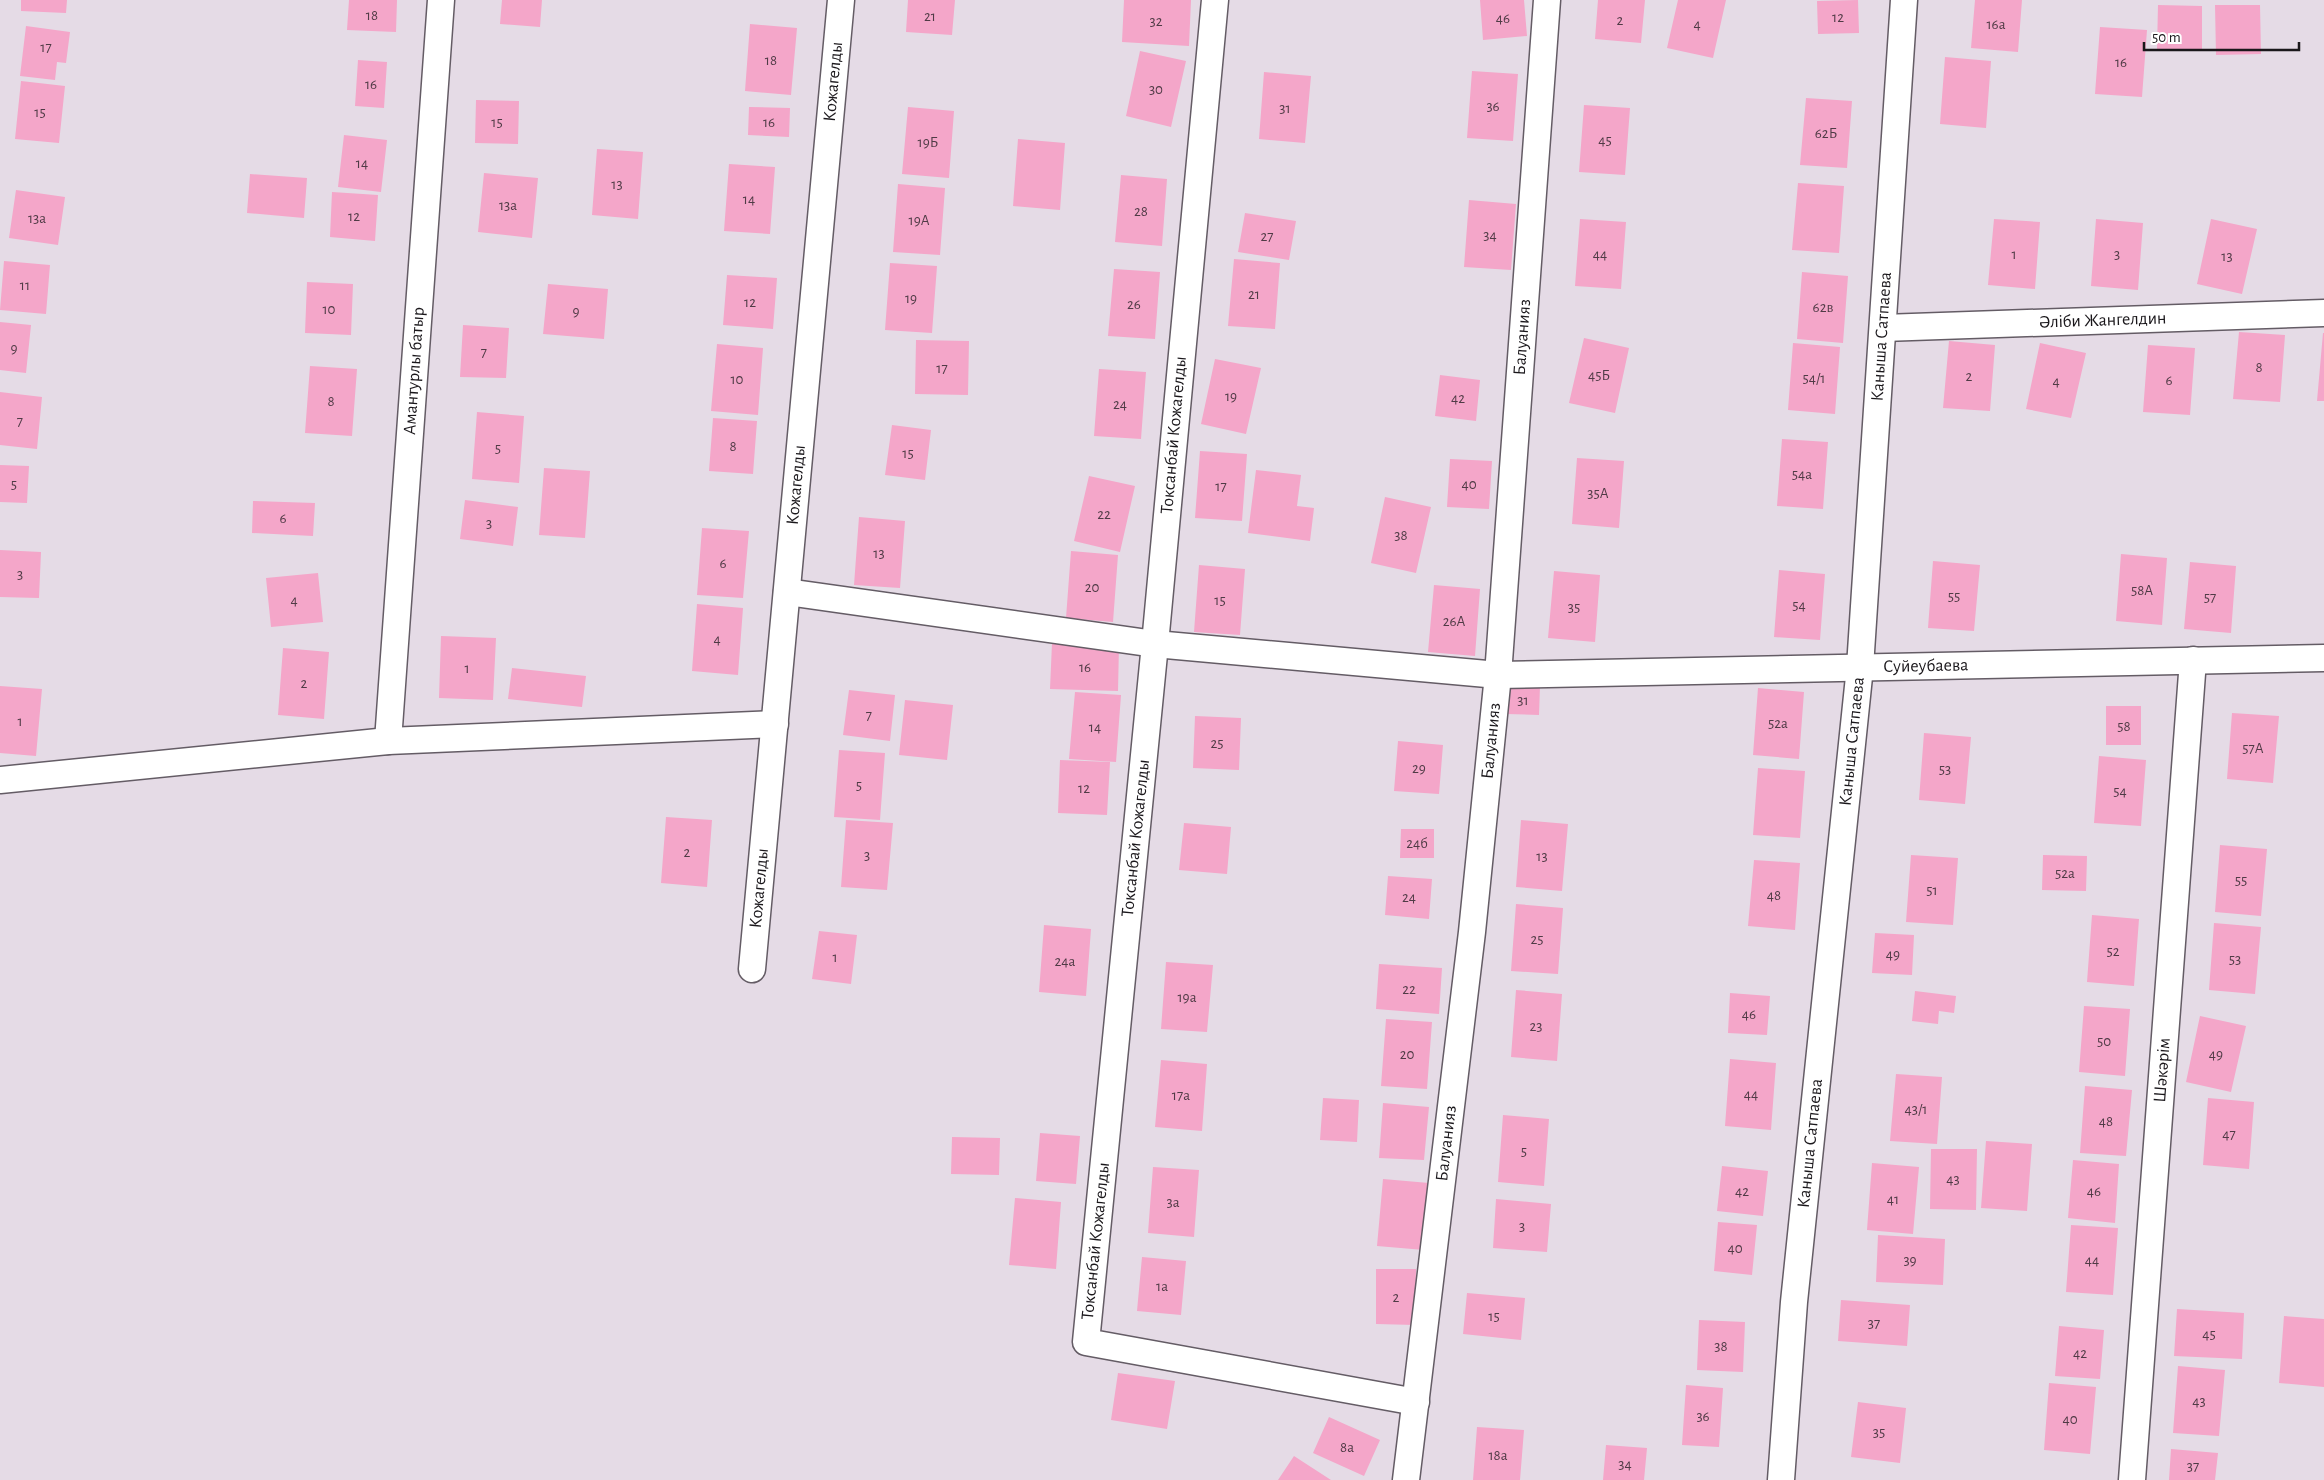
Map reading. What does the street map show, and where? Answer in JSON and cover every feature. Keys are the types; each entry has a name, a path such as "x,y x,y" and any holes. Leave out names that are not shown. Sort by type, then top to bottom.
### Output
{"street":[{"name":"Амантурлы батыр","path":"388,742 441,0"},
{"name":"Кожагелды","path":"752,969 841,0"},
{"name":"Токсанбай Кожагелды","path":"1214,0 1155,644 1086,1342 1416,1402"},
{"name":"Балуанияз","path":"1406,1480 1472,932 1498,675 1548,0"},
{"name":"Каныша Сатпаева","path":"1781,1480 1794,1302 1860,667 1904,0"},
{"name":"Әліби Жангелдин","path":"1882,328 2324,312"},
{"name":"Суйеубаева","path":"787,592 1155,644 1498,675 2324,658"},
{"name":"Шәкәрім","path":"2132,1480 2193,660"},
{"path":"0,780 388,742 775,724"}],"building":[{"path":"21,0 67,0 66,13 21,11"},
{"path":"349,0 397,0 396,32 347,30"},
{"path":"502,0 542,0 540,27 500,24"},
{"path":"908,0 955,0 952,35 906,32"},
{"path":"1124,0 1191,0 1189,46 1122,42"},
{"path":"1480,0 1524,0 1527,36 1483,40"},
{"path":"1598,0 1645,0 1641,43 1595,39"},
{"path":"1678,0 1726,0 1713,58 1667,48"},
{"path":"1858,0 1859,33 1818,34 1817,1"},
{"path":"1975,0 2022,0 2018,52 1971,48"},
{"path":"2158,5 2202,6 2202,51 2157,50"},
{"path":"2215,5 2260,5 2261,54 2216,55"},
{"path":"750,24 797,28 791,95 745,91"},
{"path":"26,26 70,32 66,63 57,62 55,80 20,76"},
{"path":"2100,27 2147,30 2142,97 2095,94"},
{"path":"1140,51 1186,61 1171,127 1126,116"},
{"path":"1945,57 1991,61 1986,128 1940,124"},
{"path":"358,60 387,62 384,108 355,106"},
{"path":"1472,71 1518,74 1513,141 1467,138"},
{"path":"1264,72 1311,76 1305,143 1259,139"},
{"path":"21,81 65,86 59,143 15,139"},
{"path":"1806,98 1852,101 1847,168 1800,165"},
{"path":"476,100 519,101 518,144 475,143"},
{"path":"1584,105 1630,108 1625,175 1579,172"},
{"path":"749,107 790,108 789,137 748,135"},
{"path":"908,107 954,111 949,178 902,174"},
{"path":"344,135 387,140 381,192 338,187"},
{"path":"1018,139 1065,143 1060,210 1013,206"},
{"path":"597,149 643,152 638,219 592,215"},
{"path":"729,164 775,167 770,234 724,231"},
{"path":"484,173 538,178 532,238 478,232"},
{"path":"250,174 307,178 304,218 247,213"},
{"path":"1121,175 1167,179 1162,246 1115,242"},
{"path":"1798,183 1844,186 1839,253 1792,250"},
{"path":"898,184 945,188 940,255 893,252"},
{"path":"16,190 65,197 58,245 9,238"},
{"path":"332,192 378,195 375,241 330,237"},
{"path":"1469,200 1516,204 1511,270 1464,267"},
{"path":"1245,213 1296,221 1289,260 1238,252"},
{"path":"1580,219 1626,222 1621,289 1575,286"},
{"path":"1994,219 2040,222 2035,289 1988,285"},
{"path":"2096,219 2143,223 2138,290 2091,286"},
{"path":"2211,219 2257,229 2242,294 2197,284"},
{"path":"1234,259 1280,263 1275,329 1228,326"},
{"path":"4,261 50,265 46,314 0,310"},
{"path":"890,263 937,266 932,333 885,330"},
{"path":"1114,269 1160,272 1155,339 1108,336"},
{"path":"1802,272 1848,276 1843,343 1797,339"},
{"path":"727,275 777,278 773,329 723,325"},
{"path":"307,282 353,284 351,335 305,333"},
{"path":"548,284 608,289 604,339 543,334"},
{"path":"0,322 31,325 26,373 0,370"},
{"path":"463,325 509,328 506,378 460,377"},
{"path":"2239,332 2285,335 2280,402 2233,399"},
{"path":"2323,333 2324,401 2317,401"},
{"path":"1584,338 1629,348 1615,413 1569,403"},
{"path":"916,340 969,341 968,395 915,394"},
{"path":"1949,341 1995,345 1990,411 1943,408"},
{"path":"1793,343 1840,347 1835,414 1788,410"},
{"path":"2040,343 2086,353 2071,418 2026,409"},
{"path":"717,344 763,348 758,415 711,411"},
{"path":"2148,345 2195,348 2190,415 2143,412"},
{"path":"1215,359 1261,368 1246,434 1201,424"},
{"path":"310,366 357,369 352,436 305,433"},
{"path":"1099,369 1146,372 1141,439 1094,436"},
{"path":"1440,375 1480,380 1476,421 1435,416"},
{"path":"0,392 42,397 37,449 0,445"},
{"path":"477,412 524,416 519,483 472,479"},
{"path":"713,418 757,421 753,474 709,471"},
{"path":"892,425 931,430 925,480 885,475"},
{"path":"1782,439 1828,442 1823,509 1777,506"},
{"path":"1200,451 1247,454 1242,521 1195,518"},
{"path":"1577,458 1624,461 1619,528 1572,524"},
{"path":"1450,459 1492,461 1489,509 1447,507"},
{"path":"0,465 29,466 27,503 0,502"},
{"path":"544,468 590,471 585,538 539,535"},
{"path":"1256,470 1301,475 1297,506 1314,508 1310,541 1248,533"},
{"path":"1089,476 1135,486 1120,552 1074,541"},
{"path":"1385,497 1431,507 1416,573 1371,563"},
{"path":"465,500 518,507 513,546 460,539"},
{"path":"253,501 315,503 313,536 252,533"},
{"path":"859,517 905,521 900,588 854,585"},
{"path":"702,528 749,531 743,598 697,595"},
{"path":"0,550 41,552 39,598 0,597"},
{"path":"1071,551 1118,555 1113,622 1066,618"},
{"path":"2121,554 2167,558 2162,625 2116,621"},
{"path":"1933,561 1980,565 1974,631 1928,628"},
{"path":"2190,562 2236,566 2231,633 2184,629"},
{"path":"1199,565 1245,569 1240,635 1194,632"},
{"path":"1779,570 1825,574 1820,640 1774,637"},
{"path":"1554,571 1600,575 1595,642 1548,638"},
{"path":"318,573 323,622 271,627 266,578"},
{"path":"1434,585 1480,589 1475,656 1428,652"},
{"path":"697,604 743,608 738,675 692,671"},
{"path":"441,636 496,638 493,700 439,698"},
{"path":"1052,643 1119,645 1118,691 1050,689"},
{"path":"283,648 329,652 324,719 278,715"},
{"path":"512,668 586,676 582,707 508,699"},
{"path":"1507,685 1540,686 1539,715 1506,714"},
{"path":"0,686 42,689 36,756 0,753"},
{"path":"1758,688 1804,692 1799,759 1753,755"},
{"path":"849,690 895,695 890,741 843,735"},
{"path":"1075,692 1121,695 1116,762 1069,759"},
{"path":"905,700 953,705 947,760 899,755"},
{"path":"2106,706 2141,706 2141,745 2106,745"},
{"path":"2232,713 2279,716 2273,783 2227,779"},
{"path":"1195,716 1241,718 1239,770 1193,768"},
{"path":"1924,733 1971,737 1965,804 1919,800"},
{"path":"1398,741 1443,745 1439,794 1394,791"},
{"path":"839,750 885,753 880,820 834,817"},
{"path":"2099,756 2146,760 2141,826 2094,823"},
{"path":"1060,760 1110,762 1107,815 1058,813"},
{"path":"1758,768 1805,771 1800,838 1753,835"},
{"path":"666,817 712,820 707,887 661,883"},
{"path":"846,820 893,823 887,890 841,887"},
{"path":"1521,820 1568,824 1562,891 1516,887"},
{"path":"1184,823 1231,827 1227,874 1179,870"},
{"path":"1401,829 1434,829 1434,858 1400,858"},
{"path":"2220,845 2267,849 2261,916 2215,912"},
{"path":"1911,855 1958,858 1953,925 1906,922"},
{"path":"2043,855 2087,856 2086,891 2042,890"},
{"path":"1754,860 1800,863 1795,930 1748,926"},
{"path":"1388,876 1432,879 1429,919 1385,915"},
{"path":"1516,904 1563,908 1558,974 1511,971"},
{"path":"2092,915 2139,919 2134,986 2087,982"},
{"path":"2214,923 2261,927 2255,994 2209,990"},
{"path":"1044,925 1091,929 1086,996 1039,992"},
{"path":"819,931 857,935 851,984 812,979"},
{"path":"1875,933 1914,935 1912,975 1872,973"},
{"path":"1166,962 1213,965 1207,1032 1161,1029"},
{"path":"1379,964 1442,968 1439,1014 1376,1009"},
{"path":"1516,990 1562,994 1557,1061 1511,1057"},
{"path":"1915,991 1956,996 1954,1013 1939,1011 1938,1024 1912,1021"},
{"path":"1730,993 1770,996 1767,1035 1728,1033"},
{"path":"2084,1006 2130,1009 2125,1076 2079,1072"},
{"path":"2200,1016 2246,1026 2231,1092 2186,1082"},
{"path":"1386,1019 1432,1022 1427,1089 1381,1086"},
{"path":"1730,1059 1776,1063 1771,1130 1725,1126"},
{"path":"1161,1060 1207,1064 1202,1131 1155,1127"},
{"path":"1896,1074 1942,1077 1937,1144 1890,1141"},
{"path":"2085,1086 2132,1090 2126,1156 2080,1153"},
{"path":"1323,1098 1359,1100 1357,1142 1320,1140"},
{"path":"2208,1098 2254,1102 2249,1169 2203,1165"},
{"path":"1383,1103 1429,1107 1424,1160 1379,1158"},
{"path":"1503,1115 1549,1119 1544,1186 1498,1182"},
{"path":"1040,1133 1080,1136 1076,1184 1036,1181"},
{"path":"952,1137 1000,1138 999,1175 951,1174"},
{"path":"1986,1141 2032,1144 2027,1211 1981,1208"},
{"path":"1931,1149 1977,1149 1976,1210 1930,1209"},
{"path":"2073,1160 2119,1164 2115,1223 2068,1218"},
{"path":"1872,1163 1919,1167 1913,1234 1867,1230"},
{"path":"1722,1166 1768,1171 1763,1216 1717,1211"},
{"path":"1153,1167 1199,1170 1194,1237 1148,1233"},
{"path":"1383,1179 1429,1183 1424,1250 1377,1246"},
{"path":"1015,1198 1061,1202 1056,1269 1009,1265"},
{"path":"1496,1199 1551,1204 1547,1252 1493,1248"},
{"path":"1718,1222 1757,1225 1752,1275 1714,1271"},
{"path":"2071,1225 2118,1228 2113,1295 2066,1292"},
{"path":"1878,1235 1945,1239 1943,1285 1876,1282"},
{"path":"1142,1257 1186,1261 1181,1315 1137,1311"},
{"path":"1376,1269 1416,1269 1415,1325 1376,1324"},
{"path":"1467,1293 1525,1298 1521,1340 1463,1334"},
{"path":"1841,1300 1910,1305 1907,1346 1838,1341"},
{"path":"2177,1309 2244,1313 2242,1359 2174,1356"},
{"path":"2284,1316 2324,1319 2324,1387 2279,1383"},
{"path":"1699,1320 1745,1322 1743,1372 1697,1370"},
{"path":"2059,1326 2104,1330 2100,1379 2055,1376"},
{"path":"2178,1366 2225,1370 2219,1436 2173,1433"},
{"path":"1118,1373 1175,1381 1167,1429 1111,1420"},
{"path":"2049,1383 2096,1387 2090,1454 2044,1450"},
{"path":"1686,1385 1723,1388 1719,1447 1682,1445"},
{"path":"1858,1402 1906,1408 1900,1463 1851,1457"},
{"path":"1329,1417 1380,1440 1364,1476 1313,1453"},
{"path":"1477,1427 1524,1430 1520,1480 1473,1480"},
{"path":"1606,1445 1647,1448 1644,1480 1603,1480"},
{"path":"2171,1449 2218,1453 2215,1480 2169,1480"},
{"path":"1294,1456 1331,1480 1278,1480"}]}
